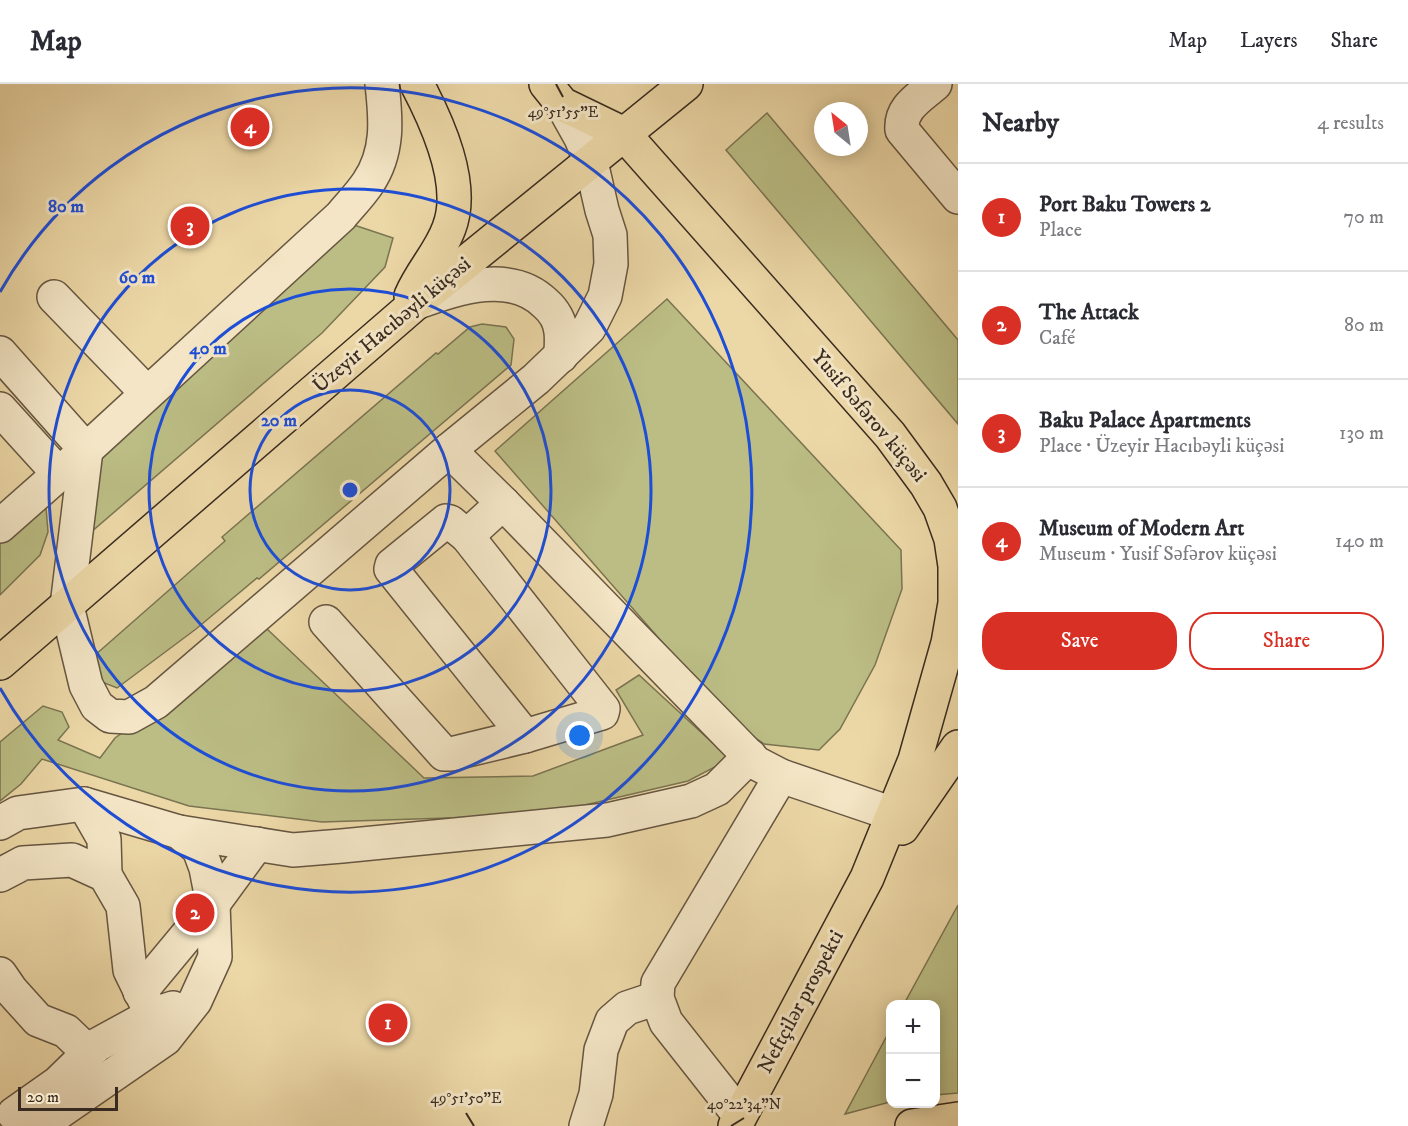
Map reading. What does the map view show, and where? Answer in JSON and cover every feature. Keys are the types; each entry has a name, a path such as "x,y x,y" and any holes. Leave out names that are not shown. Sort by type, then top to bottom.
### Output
{"main road":[{"path":"410,309 415,286 437,255 450,227 454,199 450,168 441,137 417,84"},
{"name":"Üzeyir Hacıbəyli küçəsi","path":"0,663 410,309 686,84"},
{"name":"Yusif Səfərov küçəsi","path":"554,94 624,134 890,435 926,484 940,508 951,539 955,566 955,603 948,643 915,760 867,878"},
{"path":"867,878 958,747"},
{"name":"Neftçilər prospekti","path":"737,1121 867,878"},
{"path":"912,1126 958,1119"}],"street":[{"path":"0,526 341,216 369,182 382,153 386,121 382,84"},
{"path":"935,84 908,108 901,119 902,130 958,197"},
{"path":"0,353 86,450 67,606 86,685 97,706 110,716 129,717 156,702 448,450 561,356 589,328 605,296 611,264 610,235 591,162 581,138 554,94"},
{"path":"410,309 458,289 487,284 520,287 538,295 554,311 561,331 561,356"},
{"path":"54,297 147,393"},
{"path":"0,409 59,474"},
{"path":"448,450 503,503 756,763 781,776 893,814"},
{"path":"467,536 503,503"},
{"path":"326,622 444,754 525,736 602,713 603,710 467,536 450,522 446,521 392,565 391,569 525,736"},
{"path":"0,823 18,813 84,804 178,832 293,850 607,820 691,801 717,789 750,756"},
{"path":"737,1121 666,1022 657,998 658,983 781,776"},
{"path":"84,804 104,839 105,875 123,906 130,970 146,1003"},
{"path":"26,1120 165,1039 195,1001 214,957 213,904 206,868 199,849 178,832"},
{"path":"26,1120 88,1052 146,1003 257,844"},
{"path":"0,875 22,863 72,860 105,875"},
{"path":"0,974 38,1020 66,1031 88,1052"},
{"path":"586,1126 596,1094 601,1050 612,1022 627,1008 657,998"},
{"path":"146,1003 195,1001"}],"green space":[{"path":"767,113 958,340 958,424 726,150"},
{"path":"351,224 393,238 385,267 322,333 83,539 98,462 136,411"},
{"path":"667,299 901,550 902,589 875,665 840,729 819,750 764,744 732,722 495,451"},
{"path":"482,324 506,327 514,339 511,365 259,579 257,578 196,629 117,688 97,680 94,656 225,541 222,537 436,353 438,354 470,327"},
{"path":"45,495 48,532 40,555 0,595 0,533"},
{"path":"267,629 424,778 533,776 643,735 616,690 639,675 730,759 688,781 542,815 322,822 189,806 42,759 21,784 0,801 0,742 43,706 62,712 69,727 58,740 100,758 115,738"},
{"path":"958,905 958,1093 940,1095 940,1000 906,1000"},
{"path":"886,1037 886,1103 845,1114"}],"place":[{"name":"Museum of Modern Art","path":"250,127"},
{"name":"Baku Palace Apartments","path":"190,226"},
{"name":"The Attack","path":"195,913"},
{"name":"Port Baku Towers 2","path":"388,1023"}]}
